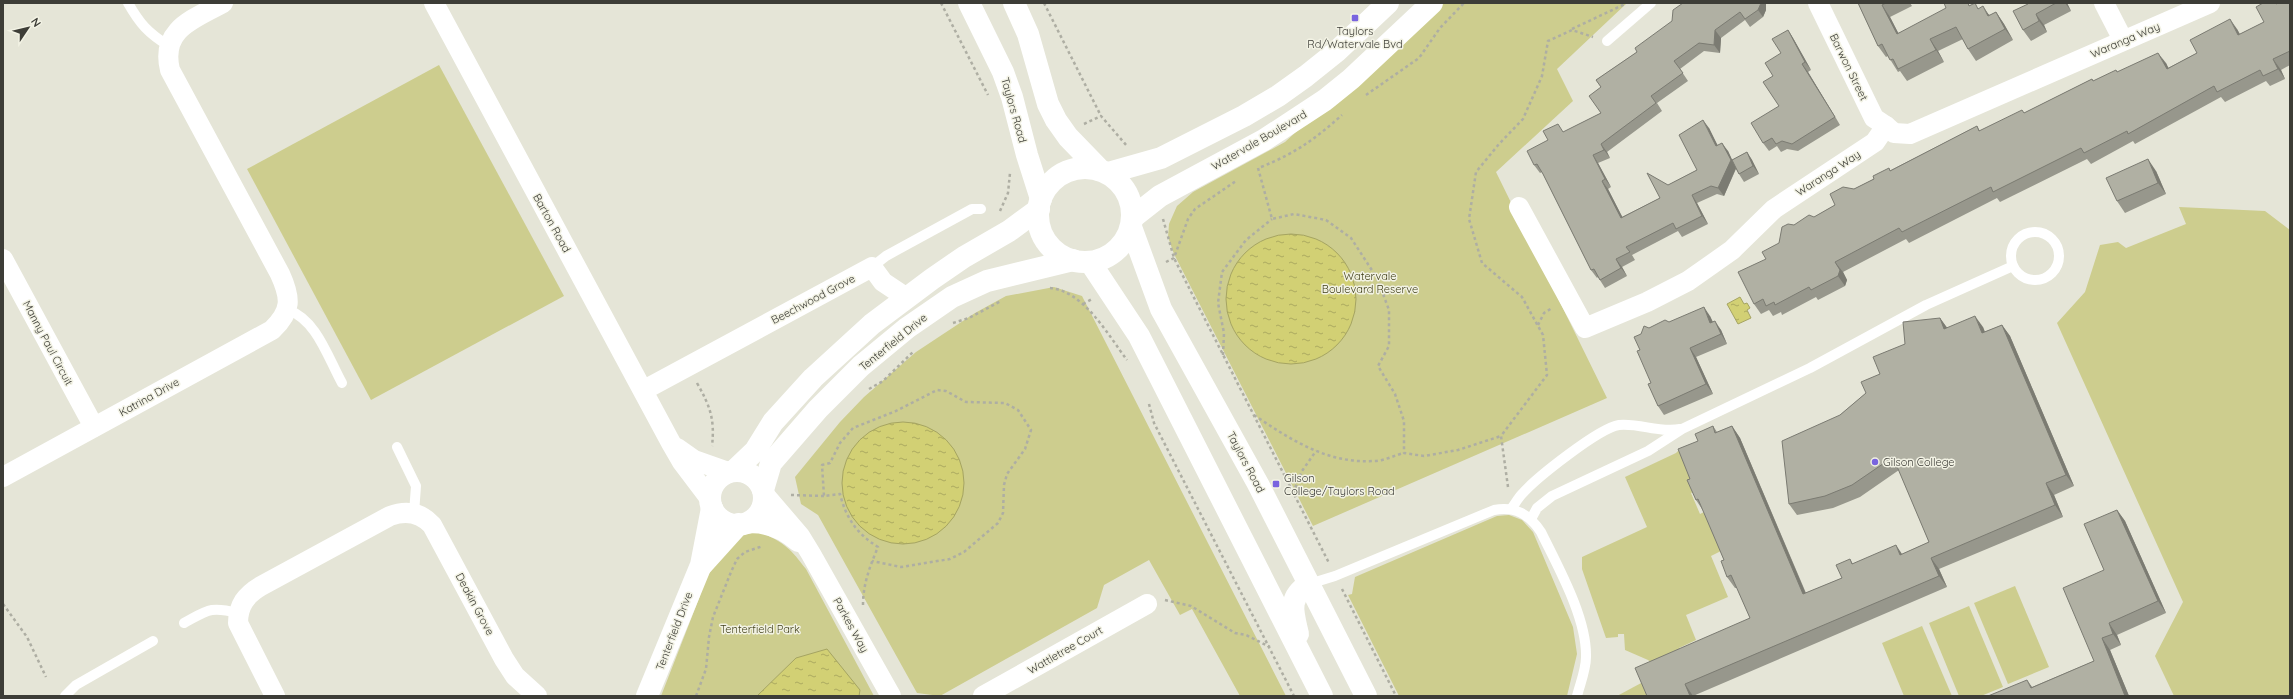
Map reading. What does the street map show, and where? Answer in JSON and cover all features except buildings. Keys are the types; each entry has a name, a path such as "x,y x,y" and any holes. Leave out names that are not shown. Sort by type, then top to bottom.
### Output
{"street":[{"path":"223,3 179,28 169,46 167,57 170,70 287,288 288,310"},
{"name":"Barton Road","path":"434,3 644,390 671,443 682,462 711,503"},
{"name":"Taylors Road","path":"969,3 1003,72 1012,97 1040,204"},
{"path":"1014,3 1028,34 1048,104 1066,134 1104,172 1116,180 1129,197 1132,222 1125,240 1116,250 1104,258 1081,261 1060,254 1050,246 1043,234 1039,222 1040,204 1048,186 1065,173 1086,168 1104,172 1142,164 1161,158 1244,116 1278,96 1306,76 1330,57 1388,3"},
{"name":"Watervale Boulevard","path":"1132,222 1160,196 1264,140 1325,100 1351,79 1432,3"},
{"name":"Barwon Street","path":"1818,3 1874,118 1886,126"},
{"path":"2104,3 2123,40"},
{"name":"Waranga Way","path":"1519,207 1585,328 1647,302 1688,281 1732,250 1774,209 1875,142 1886,126 1894,133 1910,134 2210,3"},
{"path":"767,505 755,522 742,524 723,520 711,503 715,482 731,471 755,450 773,422 813,378 872,324 964,257 1009,231 1040,204"},
{"name":"Taylors Road","path":"1132,222 1161,309 1254,477 1366,696"},
{"name":"Manny Paul Circuit","path":"3,259 94,427"},
{"path":"1081,261 1139,336 1322,696"},
{"name":"Tenterfield Drive","path":"767,505 768,472 776,456 818,409 884,346 929,312 966,290 997,278 1081,261"},
{"path":"872,268 883,282 907,298"},
{"name":"Beechwood Grove","path":"644,390 872,268"},
{"name":"Katrina Drive","path":"3,476 272,330 282,321 288,310"},
{"name":"Barton Road","path":"671,443 685,455 707,464 731,471"},
{"path":"731,471 748,473 760,483 767,505"},
{"path":"742,524 757,516 764,502 767,505"},
{"name":"Tenterfield Drive","path":"647,696 701,565 711,503"},
{"name":"Parkes Way","path":"767,505 800,536 812,554 891,696"},
{"path":"275,696 238,623 238,613 246,597 261,586 390,516 398,513 414,513"},
{"name":"Deakin Grove","path":"414,513 421,515 432,525 504,659 515,676 537,696"},
{"name":"Tenterfield Drive","path":"701,565 742,524"},
{"path":"1305,663 1292,610 1294,599 1300,590 1309,584"},
{"name":"Wattletree Court","path":"984,696 1147,604"}],"lane":[{"path":"128,3 148,33 169,46"},
{"path":"1607,41 1651,3"},
{"name":"Beechwood Grove","path":"872,268 886,256 959,216 972,209 981,209"},
{"path":"2032,232 2045,234 2056,245 2058,260 2051,273 2045,278 2030,279 2023,277 2013,266 2011,249 2021,236 2032,232"},
{"path":"1531,519 1537,508 1552,496 1648,451 1682,429 1810,368 1926,305 2013,266"},
{"path":"288,310 297,313 309,322 342,383"},
{"path":"1511,509 1522,494 1539,479 1587,442 1611,428 1628,426 1671,431 1682,429"},
{"path":"397,447 416,486 414,513"},
{"path":"1309,584 1335,576 1494,510 1511,509 1520,511 1531,519 1541,532 1578,615 1586,642 1586,659 1577,696"},
{"path":"184,623 208,610 218,608 238,613"},
{"path":"65,696 76,685 152,641"}],"path":[{"path":"941,3 990,100"},
{"path":"1044,3 1101,116 1142,164"},
{"path":"1363,98 1387,79 1418,58 1440,28 1464,3"},
{"path":"1572,30 1627,3"},
{"path":"1253,171 1287,156 1313,141 1345,112"},
{"path":"1066,134 1101,116"},
{"path":"1009,231 1002,220 1000,211 1008,193 1009,162 1027,155"},
{"path":"1258,168 1272,219"},
{"path":"1174,258 1188,218 1195,209 1241,178"},
{"path":"1160,196 1165,229 1174,258 1396,696"},
{"path":"1223,355 1224,332 1218,302 1222,272 1246,240 1272,219 1294,214 1326,220 1351,238 1377,278 1389,310 1389,346 1378,366 1395,394 1404,421 1404,453"},
{"path":"1029,271 1040,288 1064,291 1084,304 1129,363"},
{"path":"952,323 969,318 1007,298"},
{"path":"863,392 883,381 916,348"},
{"path":"689,366 710,407 712,417 712,450 707,464"},
{"path":"824,496 822,464 830,463 840,443 853,428 896,411 937,390 946,391 966,402 1005,403 1018,410 1025,418 1031,430 1029,438 1025,449 1007,474 1004,484 1003,513 992,528 964,552 950,559 902,567 872,561"},
{"path":"1146,398 1154,423 1271,648 1294,696"},
{"path":"1253,415 1290,439 1334,459 1375,461 1404,453 1424,456 1458,450 1501,436"},
{"path":"1293,494 1302,471 1316,451"},
{"path":"696,696 706,669 709,636 713,618 737,559 745,552 763,545 767,505 788,495 824,496 840,494 845,513 855,529 878,547 866,579 863,605 865,612"},
{"path":"1147,604 1166,600 1191,606 1235,633 1246,635 1271,648"},
{"path":"3,604 27,637 46,677"}],"green space":[{"name":"Watervale Boulevard Reserve","path":"1436,3 1627,3 1557,69 1573,101 1496,172 1607,398 1313,526 1174,254 1168,237 1169,224 1177,206 1193,192 1285,142"},
{"path":"439,65 564,296 371,400 247,169"},
{"path":"2179,207 2265,211 2290,230 2290,696 2174,696 2155,656 2183,602 2057,323 2085,292 2100,245 2118,242 2126,248 2186,224"},
{"path":"1054,287 1082,296 1286,696 1240,696 1192,609 1180,615 1149,560 1104,585 1097,608 940,696 917,693 818,515 801,504 795,477 840,422 864,397 916,352 975,313 1006,296"},
{"path":"1680,449 1698,490 1691,493 1700,514 1706,511 1723,550 1711,556 1728,597 1686,615 1696,640 1679,648 1681,653 1657,667 1648,660 1625,650 1624,634 1618,634 1618,637 1606,638 1582,569 1582,557 1647,527 1625,477 1676,453"},
{"path":"1509,515 1522,520 1533,532 1573,627 1577,654 1567,696 1399,696 1348,595 1352,594 1355,577 1497,516"},
{"name":"Tenterfield Park","path":"759,532 786,546 806,569 874,696 661,696 700,596 702,576 737,534"},
{"path":"2015,586 2049,667 2008,684 1974,603"},
{"path":"1969,606 2003,687 1981,696 1959,696 1929,623"},
{"path":"1922,626 1952,696 1904,696 1882,643"},
{"path":"1643,682 1649,696 1617,696"}],"water":[{"path":"1297,234 1316,239 1337,253 1351,274 1355,286 1355,312 1351,324 1337,345 1316,359 1304,363 1285,364 1266,359 1245,345 1231,324 1227,312 1226,293 1231,274 1245,253 1266,239 1278,235"},
{"path":"1740,297 1744,304 1747,303 1750,308 1747,310 1751,318 1738,324 1727,304"},
{"path":"903,422 926,427 946,440 959,460 964,483 959,506 946,526 926,539 903,544 880,539 860,526 847,506 842,483 847,460 860,440 880,427"},
{"path":"827,649 860,690 859,696 757,696 796,658"}],"place":[{"name":"Taylors Rd/Watervale Bvd","path":"1355,18"},
{"name":"Gilson College","path":"1875,462"},
{"name":"Gilson College/Taylors Road","path":"1276,484"}]}
